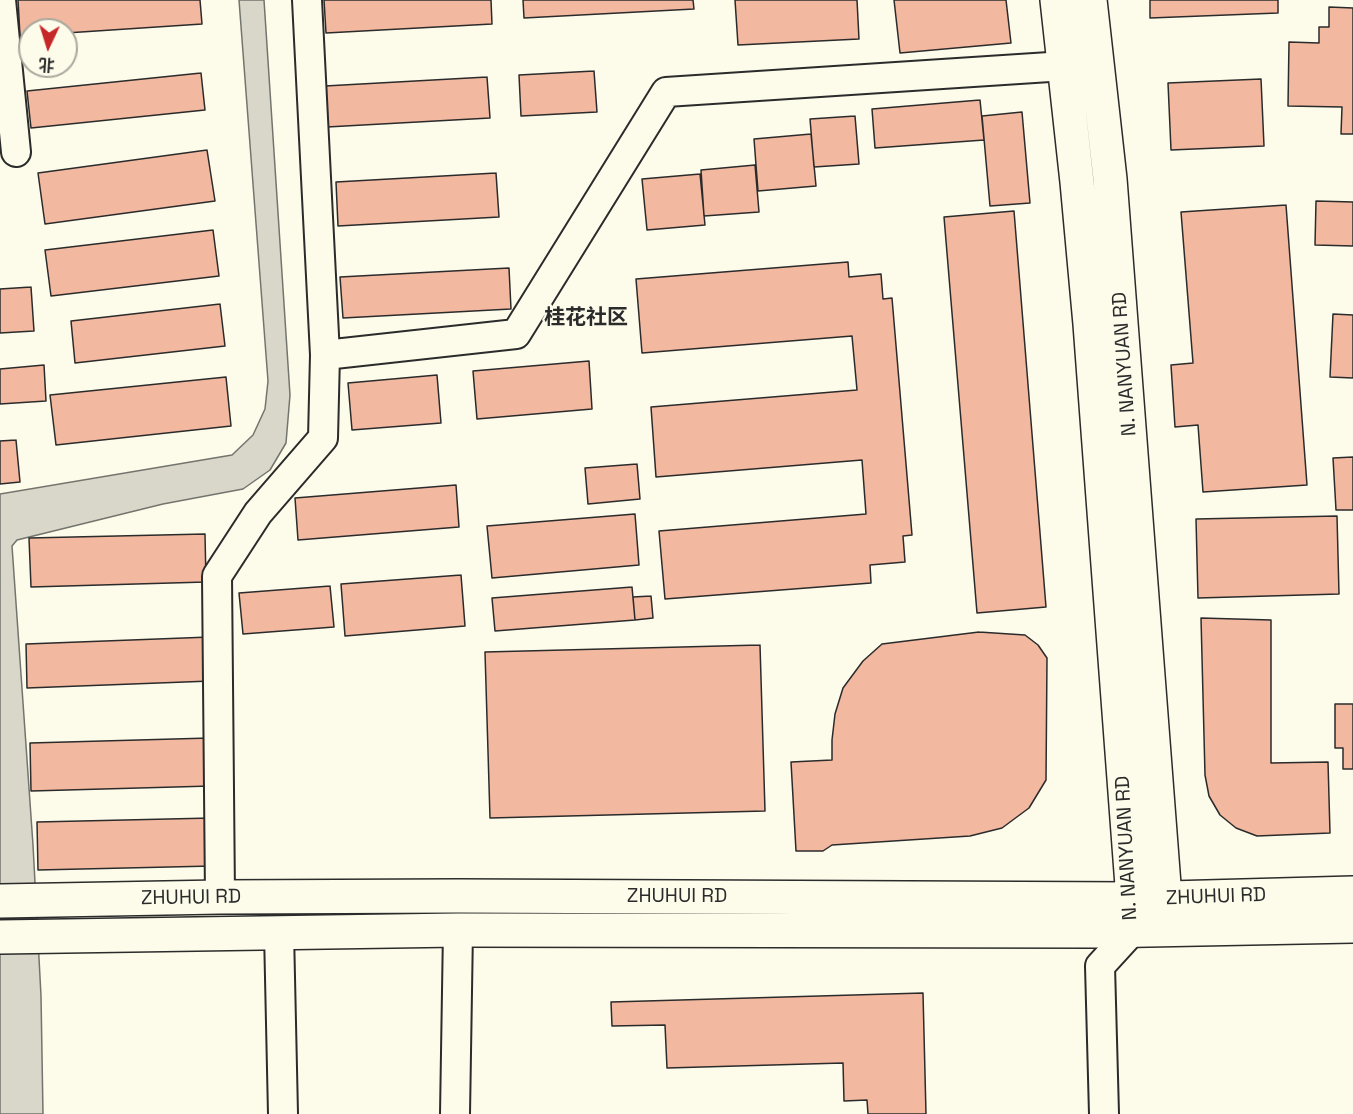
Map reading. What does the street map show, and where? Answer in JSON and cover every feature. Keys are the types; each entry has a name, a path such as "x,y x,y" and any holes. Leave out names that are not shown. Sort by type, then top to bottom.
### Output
{"main road":[{"name":"N. NANYUAN RD","path":"1057,0 1090,324 1132,915 1165,898 1117,262 1090,0"},
{"name":"ZHUHUI RD","path":"1165,898 1353,893"},
{"name":"ZHUHUI RD","path":"0,901 470,896 1132,915 1353,926"},
{"name":"ZHUHUI RD","path":"0,937 458,930 1132,915"}],"street":[{"path":"1,0 16,152"},
{"path":"220,897 216,576 258,513 323,438 325,355 307,0"},
{"path":"325,355 516,334 666,92 1065,66"},
{"path":"1104,1114 1100,966 1132,915"},
{"path":"455,1114 458,930"},
{"path":"279,932 283,1114"}],"shaded area":[{"path":"239,0 264,0 290,395 286,443 270,470 243,489 163,504 17,540 12,546 33,845 41,996 43,1114 0,1114 0,494 232,455 253,435 265,409 268,381"}],"building":[{"path":"18,0 200,0 202,24 78,32 78,18 19,18"},
{"path":"324,0 491,0 492,24 326,33"},
{"path":"523,0 693,0 694,9 524,18"},
{"path":"735,0 857,0 859,39 738,45"},
{"path":"894,0 1006,0 1011,43 900,53"},
{"path":"1150,0 1278,0 1278,13 1150,18"},
{"path":"1329,7 1353,8 1353,134 1341,134 1342,107 1288,106 1289,42 1319,43 1319,27 1329,27"},
{"path":"594,71 597,112 521,116 519,75"},
{"path":"201,73 205,110 31,128 27,91"},
{"path":"487,77 490,118 327,127 325,86"},
{"path":"1261,79 1264,146 1171,150 1168,83"},
{"path":"980,100 984,140 875,148 872,109"},
{"path":"1022,112 1030,203 990,206 982,116"},
{"path":"855,116 859,164 814,167 810,119"},
{"path":"811,134 816,186 758,191 754,139"},
{"path":"207,150 215,201 45,224 38,173"},
{"path":"755,165 759,212 704,216 701,170"},
{"path":"496,173 499,217 338,226 336,182"},
{"path":"700,174 705,225 647,230 642,179"},
{"path":"1316,201 1353,202 1353,246 1315,245"},
{"path":"1286,205 1307,485 1203,492 1198,425 1175,427 1171,365 1193,363 1181,212"},
{"path":"1014,211 1046,607 977,613 944,217"},
{"path":"213,230 219,276 51,296 45,250"},
{"path":"848,262 849,277 881,274 883,299 892,298 912,535 903,536 905,562 870,565 871,583 665,599 659,531 866,514 862,460 656,477 651,407 857,390 852,336 642,353 636,279"},
{"path":"509,268 511,309 343,318 340,277"},
{"path":"31,287 34,331 0,333 0,289"},
{"path":"220,304 225,346 75,363 71,321"},
{"path":"1333,314 1353,315 1353,378 1330,377"},
{"path":"589,361 592,409 477,419 473,371"},
{"path":"44,365 46,401 0,404 0,369"},
{"path":"437,375 441,423 352,430 348,383"},
{"path":"226,377 231,426 56,445 50,395"},
{"path":"16,440 20,482 0,484 0,441"},
{"path":"1353,457 1353,510 1336,510 1333,458"},
{"path":"637,464 640,499 588,504 585,468"},
{"path":"456,485 459,527 298,540 295,498"},
{"path":"635,514 639,565 492,578 487,526"},
{"path":"1337,516 1339,594 1198,598 1196,519"},
{"path":"205,534 206,582 31,587 29,538"},
{"path":"461,575 465,626 345,636 341,584"},
{"path":"330,586 334,627 243,634 239,593"},
{"path":"632,587 635,620 495,631 492,598"},
{"path":"651,596 653,618 635,620 633,597"},
{"path":"1201,618 1271,620 1271,763 1328,762 1330,833 1257,836 1236,828 1220,815 1209,796 1205,775"},
{"path":"979,632 1025,635 1038,645 1047,658 1046,780 1029,808 1002,828 970,836 832,845 823,851 796,851 791,762 832,760 835,714 843,688 863,661 882,644"},
{"path":"210,637 211,681 27,688 26,644"},
{"path":"760,645 765,811 490,818 485,652"},
{"path":"1335,704 1353,704 1353,769 1343,769 1343,748 1335,748"},
{"path":"210,738 211,786 31,791 30,743"},
{"path":"212,818 213,866 38,870 37,822"},
{"path":"923,993 926,1114 868,1114 867,1100 844,1101 843,1063 667,1068 665,1025 612,1026 611,1002"}],"district":[{"name":"桂花社区","path":"586,318"}]}
